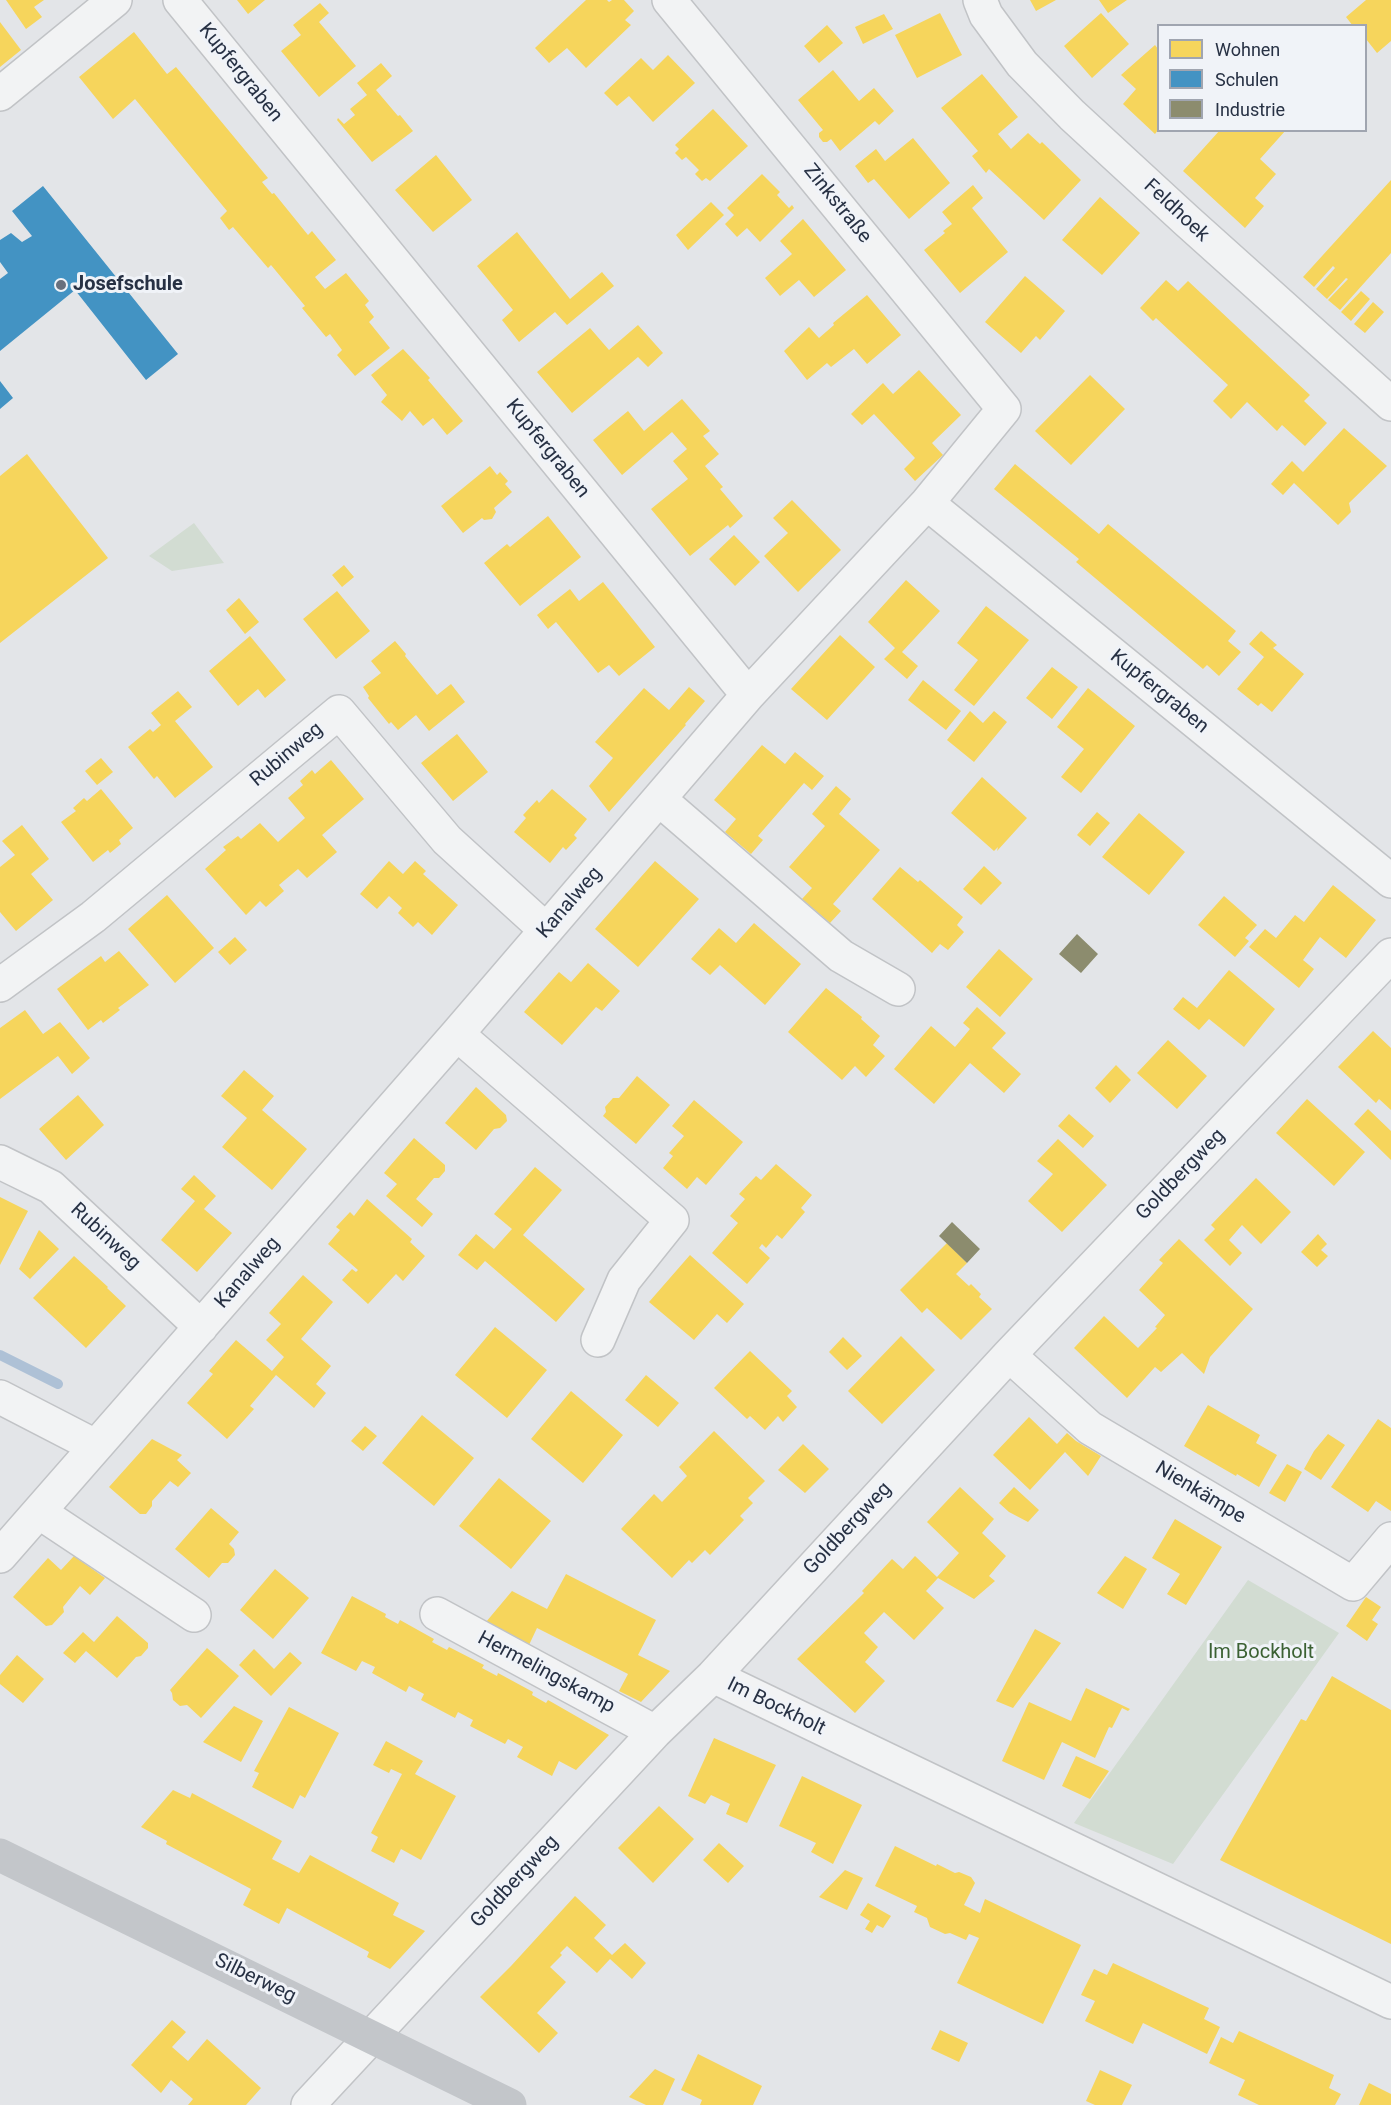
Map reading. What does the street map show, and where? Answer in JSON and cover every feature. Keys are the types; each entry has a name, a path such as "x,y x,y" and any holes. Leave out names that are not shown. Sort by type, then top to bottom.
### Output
{"street":[{"path":"0,94 115,0"},
{"name":"Kupfergraben","path":"180,0 748,695"},
{"name":"Zinkstraße","path":"669,0 1004,409 927,502"},
{"name":"Feldhoek","path":"980,0 986,15 1022,64 1072,115 1391,404"},
{"path":"748,695 927,502"},
{"name":"Kupfergraben","path":"927,502 1391,881"},
{"name":"Kanalweg","path":"0,1556 457,1034 748,695"},
{"name":"Rubinweg","path":"0,985 93,917 339,712 447,840 546,930"},
{"path":"659,799 841,956 898,989"},
{"name":"Goldbergweg","path":"308,2105 655,1732 712,1676 1009,1354 1391,955"},
{"path":"457,1034 672,1220 624,1280 598,1340"},
{"name":"Rubinweg","path":"0,1162 51,1187 201,1327"},
{"name":"Nienkämpe","path":"1009,1354 1090,1428 1353,1584 1391,1539"},
{"path":"0,1397 95,1446"},
{"path":"39,1512 194,1615"},
{"name":"Hermelingskamp","path":"437,1614 655,1732"},
{"name":"Im Bockholt","path":"712,1676 1391,2002"},
{"name":"Silberweg","path":"0,1855 510,2105"}],"green space":[{"path":"194,523 224,563 172,571 149,556"},
{"name":"Im Bockholt","path":"1248,1580 1339,1633 1173,1864 1074,1823"}],"building: Wohnen":[{"path":"6,0 44,0 34,7 42,17 26,29"},
{"path":"237,0 265,0 248,14"},
{"path":"586,0 607,0 609,2 624,0 634,11 625,20 631,25 586,68 567,48 549,63 535,48"},
{"path":"1030,0 1056,0 1036,11"},
{"path":"1099,0 1127,0 1108,13"},
{"path":"1366,0 1391,0 1391,41 1377,53 1367,40 1367,24 1351,24 1346,17"},
{"path":"320,3 329,13 319,22 356,66 319,97 281,51 301,35 293,25"},
{"path":"940,13 962,55 917,78 895,35"},
{"path":"1101,13 1129,44 1092,78 1064,46"},
{"path":"884,14 893,29 863,44 855,27"},
{"path":"0,22 21,50 0,67"},
{"path":"827,25 843,43 819,63 804,46"},
{"path":"134,32 167,74 176,67 268,178 262,182 272,194 274,193 308,235 312,231 336,260 315,277 325,289 346,273 369,301 365,305 374,317 369,322 390,348 355,376 337,355 342,350 330,334 326,337 302,308 305,306 271,265 268,268 233,227 229,230 220,218 227,211 135,99 113,119 79,77"},
{"path":"1155,45 1157,48 1157,131 1155,134 1123,104 1136,89 1121,75"},
{"path":"668,55 695,83 653,122 629,96 617,106 604,93 641,58 653,70"},
{"path":"381,63 392,76 376,90 413,131 372,162 337,120 338,118 344,124 355,115 350,109 367,95 357,83"},
{"path":"833,70 859,101 874,88 894,111 879,125 875,121 840,151 831,139 823,142 819,133 823,130 798,100"},
{"path":"982,74 1018,117 998,134 1011,149 1028,133 1040,144 1042,142 1081,180 1044,220 989,169 986,173 972,156 978,151 941,108"},
{"path":"713,109 748,146 710,181 706,178 702,181 695,174 699,170 686,157 682,160 675,153 679,149 675,145"},
{"path":"1218,132 1284,132 1260,159 1276,174 1255,198 1264,206 1245,228 1183,171"},
{"path":"913,138 950,183 909,219 874,179 868,183 855,166 876,149 885,161"},
{"path":"436,155 472,200 433,232 395,190"},
{"path":"762,174 780,192 777,195 789,208 792,205 794,208 760,242 747,228 737,237 725,224 734,215 727,208"},
{"path":"1391,180 1391,253 1340,310 1328,300 1348,279 1346,278 1327,299 1316,289 1335,268 1333,266 1314,287 1303,277"},
{"path":"973,185 983,198 972,208 1008,252 960,293 924,250 945,233 943,231 952,224 942,212"},
{"path":"1100,197 1140,233 1102,275 1062,240"},
{"path":"711,202 724,215 688,250 676,235"},
{"path":"803,219 846,270 814,297 799,280 780,296 765,278 792,254 780,241"},
{"path":"517,232 570,299 602,272 614,286 567,325 555,312 519,342 502,320 513,310 477,266"},
{"path":"1025,276 1065,311 1040,340 1036,336 1021,353 985,322"},
{"path":"1166,280 1178,291 1188,281 1310,395 1304,401 1327,423 1305,446 1282,425 1277,431 1247,402 1231,419 1213,401 1228,385 1156,318 1153,321 1140,308"},
{"path":"1361,291 1370,299 1351,321 1341,312"},
{"path":"867,295 901,335 867,364 854,349 831,367 827,363 807,380 784,351 809,327 819,338 834,325 833,323"},
{"path":"1373,302 1384,312 1365,333 1354,324"},
{"path":"638,325 663,353 648,367 638,357 572,413 537,372 590,328 609,350"},
{"path":"403,349 430,378 428,380 463,421 447,435 433,418 423,426 410,411 402,421 381,402 387,395 371,375"},
{"path":"919,370 961,415 932,443 943,455 915,481 904,469 915,458 874,414 862,425 851,414 883,383 893,394"},
{"path":"1090,375 1125,409 1071,465 1035,431"},
{"path":"682,399 710,431 703,436 719,454 705,466 723,487 720,489 743,516 730,528 728,525 690,556 651,509 688,479 673,461 687,449 672,432 622,475 593,440 628,411 644,431"},
{"path":"1344,428 1387,466 1349,503 1351,512 1338,525 1294,483 1283,495 1271,484 1292,461 1303,472"},
{"path":"27,454 108,558 0,643 0,476"},
{"path":"1015,464 1099,534 1108,524 1236,631 1228,641 1241,652 1219,676 1207,665 1203,669 1076,562 1079,559 994,489"},
{"path":"490,466 497,475 500,472 508,481 505,484 512,492 494,508 496,512 492,519 482,518 463,533 441,506"},
{"path":"792,500 841,550 798,592 764,556 788,533 773,518"},
{"path":"548,516 581,557 520,606 484,563 507,544 510,547"},
{"path":"734,535 760,562 735,586 709,559"},
{"path":"344,565 354,577 342,587 332,575"},
{"path":"906,580 940,611 902,652 918,666 907,679 884,659 895,648 868,622"},
{"path":"603,582 655,647 619,676 609,665 598,673 556,622 548,629 537,615 570,589 579,601"},
{"path":"337,591 370,631 336,659 303,619"},
{"path":"239,598 259,622 245,634 226,610"},
{"path":"986,606 1029,640 974,706 954,690 978,660 957,643"},
{"path":"1261,631 1277,645 1273,648 1304,674 1272,712 1261,703 1258,706 1237,689 1264,657 1249,644"},
{"path":"840,635 875,667 827,720 791,689"},
{"path":"250,636 286,680 265,698 258,689 238,706 209,671"},
{"path":"395,641 437,695 451,684 465,702 429,731 416,715 398,730 391,722 389,724 368,698 363,687 381,673 371,661"},
{"path":"1052,667 1078,687 1052,719 1026,698"},
{"path":"923,680 961,711 946,730 908,700"},
{"path":"689,687 705,701 609,812 589,786 613,758 595,742 644,688 669,710"},
{"path":"1088,688 1135,726 1081,793 1061,777 1084,749 1057,727"},
{"path":"178,691 192,707 175,721 213,767 175,798 157,776 154,779 128,747 150,729 153,732 161,725 151,713"},
{"path":"970,711 983,723 994,711 1007,722 974,762 947,740"},
{"path":"457,734 488,772 453,801 421,763"},
{"path":"762,745 785,764 795,752 824,776 812,790 804,783 758,836 763,840 751,854 725,832 736,819 714,800"},
{"path":"101,758 113,772 97,785 85,771"},
{"path":"331,760 364,799 322,835 337,852 307,878 298,869 279,885 284,891 266,907 260,901 246,915 205,869 226,850 223,847 238,836 241,839 260,823 278,842 305,818 288,798 303,785 300,781 312,770 315,774"},
{"path":"982,777 1027,818 997,851 998,847 994,851 951,813"},
{"path":"836,786 851,799 839,814 880,850 833,904 841,911 830,923 802,899 812,888 789,867 825,826 812,814"},
{"path":"101,789 133,828 119,840 121,844 110,853 108,850 93,862 61,822 76,811 73,808 84,798 87,801"},
{"path":"552,789 587,819 574,835 577,838 566,850 563,847 550,863 514,832 526,818 523,815 537,800 539,803"},
{"path":"1097,812 1110,823 1090,846 1077,835"},
{"path":"1139,813 1185,852 1149,895 1102,857"},
{"path":"22,825 49,859 31,874 53,900 16,931 0,912 0,867 15,855 2,841"},
{"path":"389,861 403,874 415,861 426,871 423,874 458,905 432,935 418,922 413,927 398,913 402,908 389,896 377,909 360,894"},
{"path":"655,861 699,899 638,967 595,929"},
{"path":"984,866 1002,883 981,905 963,889"},
{"path":"900,867 918,882 920,880 963,917 957,925 964,932 948,950 940,944 932,953 872,899"},
{"path":"1333,885 1376,920 1346,958 1320,937 1303,960 1314,969 1299,988 1249,947 1265,929 1276,938 1295,915 1304,922"},
{"path":"167,895 214,948 175,983 128,929"},
{"path":"1224,896 1257,925 1245,938 1249,941 1235,957 1198,925"},
{"path":"754,923 801,964 765,1005 720,965 710,975 691,959 719,928 736,943"},
{"path":"235,937 247,950 230,965 218,952"},
{"path":"999,949 1033,979 1000,1017 966,987"},
{"path":"119,951 149,985 118,1008 120,1010 103,1023 101,1020 88,1030 57,989 101,956 105,962"},
{"path":"588,963 620,991 602,1011 596,1007 562,1045 524,1012 559,972 571,982"},
{"path":"1229,970 1275,1009 1244,1047 1209,1019 1199,1030 1173,1009 1183,997 1197,1008"},
{"path":"826,988 862,1017 861,1019 880,1036 873,1045 885,1056 866,1077 855,1066 842,1080 788,1032"},
{"path":"977,1007 1006,1033 992,1048 1021,1074 1004,1093 970,1063 934,1104 894,1069 931,1026 955,1047 970,1029 963,1023"},
{"path":"25,1010 43,1034 60,1022 90,1058 72,1074 58,1056 0,1099 0,1028"},
{"path":"1373,1031 1391,1048 1391,1110 1379,1099 1376,1103 1338,1067"},
{"path":"1168,1040 1207,1076 1177,1109 1137,1073"},
{"path":"1116,1065 1131,1080 1110,1103 1095,1088"},
{"path":"244,1070 274,1096 262,1110 307,1149 272,1190 222,1147 247,1118 221,1096"},
{"path":"637,1076 670,1105 636,1144 603,1116 606,1112 605,1107 613,1098 619,1098"},
{"path":"476,1087 506,1115 507,1121 500,1128 494,1129 476,1150 445,1123"},
{"path":"78,1095 104,1125 66,1160 39,1129"},
{"path":"1307,1099 1365,1152 1334,1186 1276,1133"},
{"path":"694,1100 743,1142 706,1185 697,1177 687,1189 663,1168 673,1156 669,1153 684,1136 672,1126"},
{"path":"1368,1109 1391,1131 1391,1160 1354,1124"},
{"path":"1069,1114 1094,1136 1083,1148 1058,1126"},
{"path":"414,1138 445,1165 445,1171 439,1178 434,1178 416,1199 433,1214 422,1227 386,1196 397,1184 384,1173"},
{"path":"1058,1139 1107,1185 1062,1232 1028,1201 1053,1174 1037,1161"},
{"path":"776,1164 812,1195 801,1208 805,1212 782,1239 777,1235 766,1248 762,1244 759,1248 770,1258 747,1284 712,1253 738,1223 730,1216 745,1199 739,1194 756,1176 761,1180"},
{"path":"535,1167 562,1190 523,1235 585,1289 556,1322 485,1261 477,1270 458,1255 476,1234 494,1249 512,1229 494,1214"},
{"path":"194,1175 216,1196 204,1209 232,1233 197,1272 161,1240 195,1201 181,1189"},
{"path":"1256,1178 1291,1212 1261,1244 1242,1225 1229,1240 1242,1253 1230,1266 1204,1240 1215,1229 1211,1225"},
{"path":"0,1197 28,1211 0,1265"},
{"path":"367,1199 412,1239 410,1242 425,1256 403,1281 396,1274 368,1304 342,1280 352,1269 356,1272 358,1270 328,1244 340,1230 336,1227 350,1212 354,1216"},
{"path":"39,1230 59,1249 30,1279 19,1269"},
{"path":"1318,1234 1327,1244 1321,1250 1328,1256 1317,1267 1301,1252"},
{"path":"1179,1239 1253,1309 1210,1357 1204,1374 1182,1353 1161,1372 1155,1367 1127,1398 1074,1348 1104,1316 1138,1348 1157,1328 1155,1327 1165,1315 1139,1290 1163,1263 1159,1260"},
{"path":"947,1243 967,1263 956,1274 969,1286 971,1284 981,1294 979,1297 992,1309 961,1340 927,1308 922,1313 900,1290"},
{"path":"690,1255 744,1304 727,1323 717,1314 694,1340 649,1302"},
{"path":"74,1256 126,1306 86,1348 33,1298"},
{"path":"303,1275 333,1302 301,1339 331,1366 316,1384 326,1393 314,1408 276,1375 250,1406 254,1409 227,1439 187,1403 213,1374 209,1371 236,1340 272,1371 284,1357 266,1340 281,1324 269,1313"},
{"path":"495,1327 547,1370 507,1418 455,1375"},
{"path":"901,1336 935,1370 882,1424 848,1391"},
{"path":"843,1337 862,1356 847,1370 829,1352"},
{"path":"750,1351 792,1391 787,1396 797,1407 783,1422 778,1416 765,1430 750,1416 747,1419 714,1388"},
{"path":"646,1375 679,1403 658,1427 625,1400"},
{"path":"571,1391 623,1435 583,1483 531,1439"},
{"path":"1208,1405 1260,1435 1256,1443 1277,1455 1259,1487 1184,1446"},
{"path":"422,1415 474,1458 434,1506 382,1463"},
{"path":"1029,1417 1057,1444 1067,1433 1101,1456 1088,1476 1065,1452 1030,1490 993,1455"},
{"path":"1378,1419 1391,1428 1391,1511 1376,1501 1368,1512 1331,1487"},
{"path":"365,1426 377,1436 363,1451 351,1441"},
{"path":"714,1431 765,1481 748,1498 753,1503 740,1516 744,1520 710,1555 705,1550 692,1563 689,1560 672,1578 621,1529 654,1494 662,1502 687,1476 679,1467"},
{"path":"1328,1434 1345,1445 1321,1480 1304,1469 1314,1451"},
{"path":"152,1439 182,1455 177,1460 191,1473 178,1487 170,1481 152,1501 152,1506 146,1514 140,1514 109,1487"},
{"path":"803,1444 829,1469 805,1493 778,1470"},
{"path":"1287,1464 1302,1472 1285,1502 1269,1493"},
{"path":"499,1478 551,1521 511,1569 459,1526"},
{"path":"960,1487 994,1519 982,1533 1006,1556 989,1576 995,1581 974,1599 938,1578 926,1591 944,1608 914,1640 884,1612 864,1633 878,1647 865,1662 885,1681 855,1713 797,1659 864,1593 862,1591 892,1559 903,1569 915,1556 937,1577 959,1553 927,1522"},
{"path":"1014,1487 1039,1510 1028,1522 1009,1512 999,1503"},
{"path":"211,1508 239,1532 229,1544 234,1549 235,1555 228,1563 222,1563 209,1578 175,1549"},
{"path":"1175,1519 1222,1547 1186,1605 1167,1594 1180,1574 1152,1558"},
{"path":"74,1556 105,1578 90,1595 80,1586 63,1607 64,1612 52,1625 46,1626 13,1597 48,1558 61,1570"},
{"path":"1125,1556 1147,1569 1123,1609 1097,1593"},
{"path":"275,1569 309,1598 273,1639 240,1610"},
{"path":"566,1574 656,1620 638,1655 670,1671 641,1702 619,1691 628,1674 537,1628 529,1645 486,1622 512,1591 547,1609"},
{"path":"352,1596 386,1614 385,1617 398,1624 400,1620 434,1639 432,1642 447,1650 449,1647 484,1665 482,1668 497,1676 498,1673 533,1692 532,1695 546,1703 548,1700 609,1735 576,1770 559,1761 552,1776 517,1757 523,1747 508,1739 505,1744 470,1726 473,1720 458,1712 455,1718 421,1700 424,1694 409,1686 406,1692 372,1673 375,1667 362,1661 356,1671 321,1653"},
{"path":"1366,1597 1381,1607 1372,1620 1378,1624 1367,1641 1346,1626"},
{"path":"117,1616 148,1643 148,1648 141,1656 136,1657 117,1678 86,1651 75,1663 63,1653 83,1632 94,1642"},
{"path":"1035,1629 1061,1643 1013,1708 996,1701"},
{"path":"207,1648 239,1676 201,1718 187,1705 180,1706 173,1700 170,1690"},
{"path":"254,1649 274,1669 290,1652 302,1663 271,1696 239,1665"},
{"path":"17,1655 44,1679 23,1703 0,1684 0,1675"},
{"path":"1332,1676 1391,1710 1391,1944 1220,1860 1301,1719 1306,1721"},
{"path":"1086,1688 1130,1709 1128,1711 1122,1708 1112,1728 1109,1727 1095,1758 1062,1742 1044,1780 1002,1761 1029,1702 1071,1721"},
{"path":"234,1706 263,1721 241,1762 203,1742"},
{"path":"289,1707 339,1733 305,1798 300,1795 293,1809 252,1787 259,1773 254,1771"},
{"path":"714,1738 776,1765 747,1823 726,1814 730,1804 711,1795 705,1804 688,1796"},
{"path":"386,1741 423,1761 415,1774 456,1796 421,1860 401,1849 394,1863 371,1851 378,1837 371,1833 402,1774 391,1769 389,1773 373,1765"},
{"path":"1076,1756 1109,1771 1090,1799 1062,1786"},
{"path":"802,1776 862,1805 833,1864 811,1852 816,1843 779,1826"},
{"path":"173,1790 190,1798 192,1793 282,1841 272,1859 299,1873 310,1855 399,1903 393,1915 425,1931 390,1969 367,1957 369,1952 287,1908 279,1924 243,1905 251,1889 166,1844 167,1841 141,1827"},
{"path":"659,1806 694,1839 653,1883 618,1848"},
{"path":"719,1843 744,1866 728,1883 703,1860"},
{"path":"895,1846 936,1866 937,1864 955,1873 959,1872 971,1877 975,1883 964,1905 980,1913 985,1899 1081,1945 1043,2024 957,1983 979,1938 969,1934 966,1940 930,1927 927,1918 914,1912 917,1906 875,1886"},
{"path":"845,1870 863,1878 847,1910 819,1897"},
{"path":"575,1896 606,1925 594,1938 612,1955 625,1943 646,1963 632,1979 610,1959 597,1973 567,1946 550,1967 566,1982 537,2013 558,2033 539,2053 480,1997"},
{"path":"868,1903 891,1916 883,1928 877,1925 872,1933 865,1929 870,1921 860,1915"},
{"path":"1113,1963 1209,2008 1204,2019 1220,2027 1207,2054 1143,2023 1133,2044 1085,2021 1095,2001 1081,1995 1094,1969 1107,1975"},
{"path":"172,2020 186,2032 172,2047 188,2061 207,2039 261,2088 246,2105 188,2105 193,2099 171,2080 161,2093 131,2065"},
{"path":"940,2030 968,2043 959,2062 931,2049"},
{"path":"1239,2031 1334,2075 1329,2088 1341,2094 1335,2105 1259,2105 1238,2095 1245,2080 1209,2063 1221,2037 1233,2043"},
{"path":"698,2054 762,2086 753,2105 700,2105 702,2100 681,2090"},
{"path":"655,2069 675,2079 663,2105 646,2105 629,2097"},
{"path":"1100,2070 1132,2085 1122,2105 1095,2105 1086,2101"},
{"path":"1369,2083 1391,2094 1391,2105 1359,2105"}],"building: Schulen":[{"name":"Josefschule","path":"43,186 178,354 146,380 75,290 0,351 0,279 8,273 0,262 0,240 11,233 22,242 32,236 12,211"},
{"path":"0,381 13,398 0,409"}],"building: Industrie":[{"path":"1077,934 1098,954 1081,973 1059,954"},
{"path":"952,1222 980,1249 967,1263 939,1236"}],"waterway":[{"path":"0,1355 58,1384"}],"place":[{"name":"Josefschule","path":"61,285"}]}
